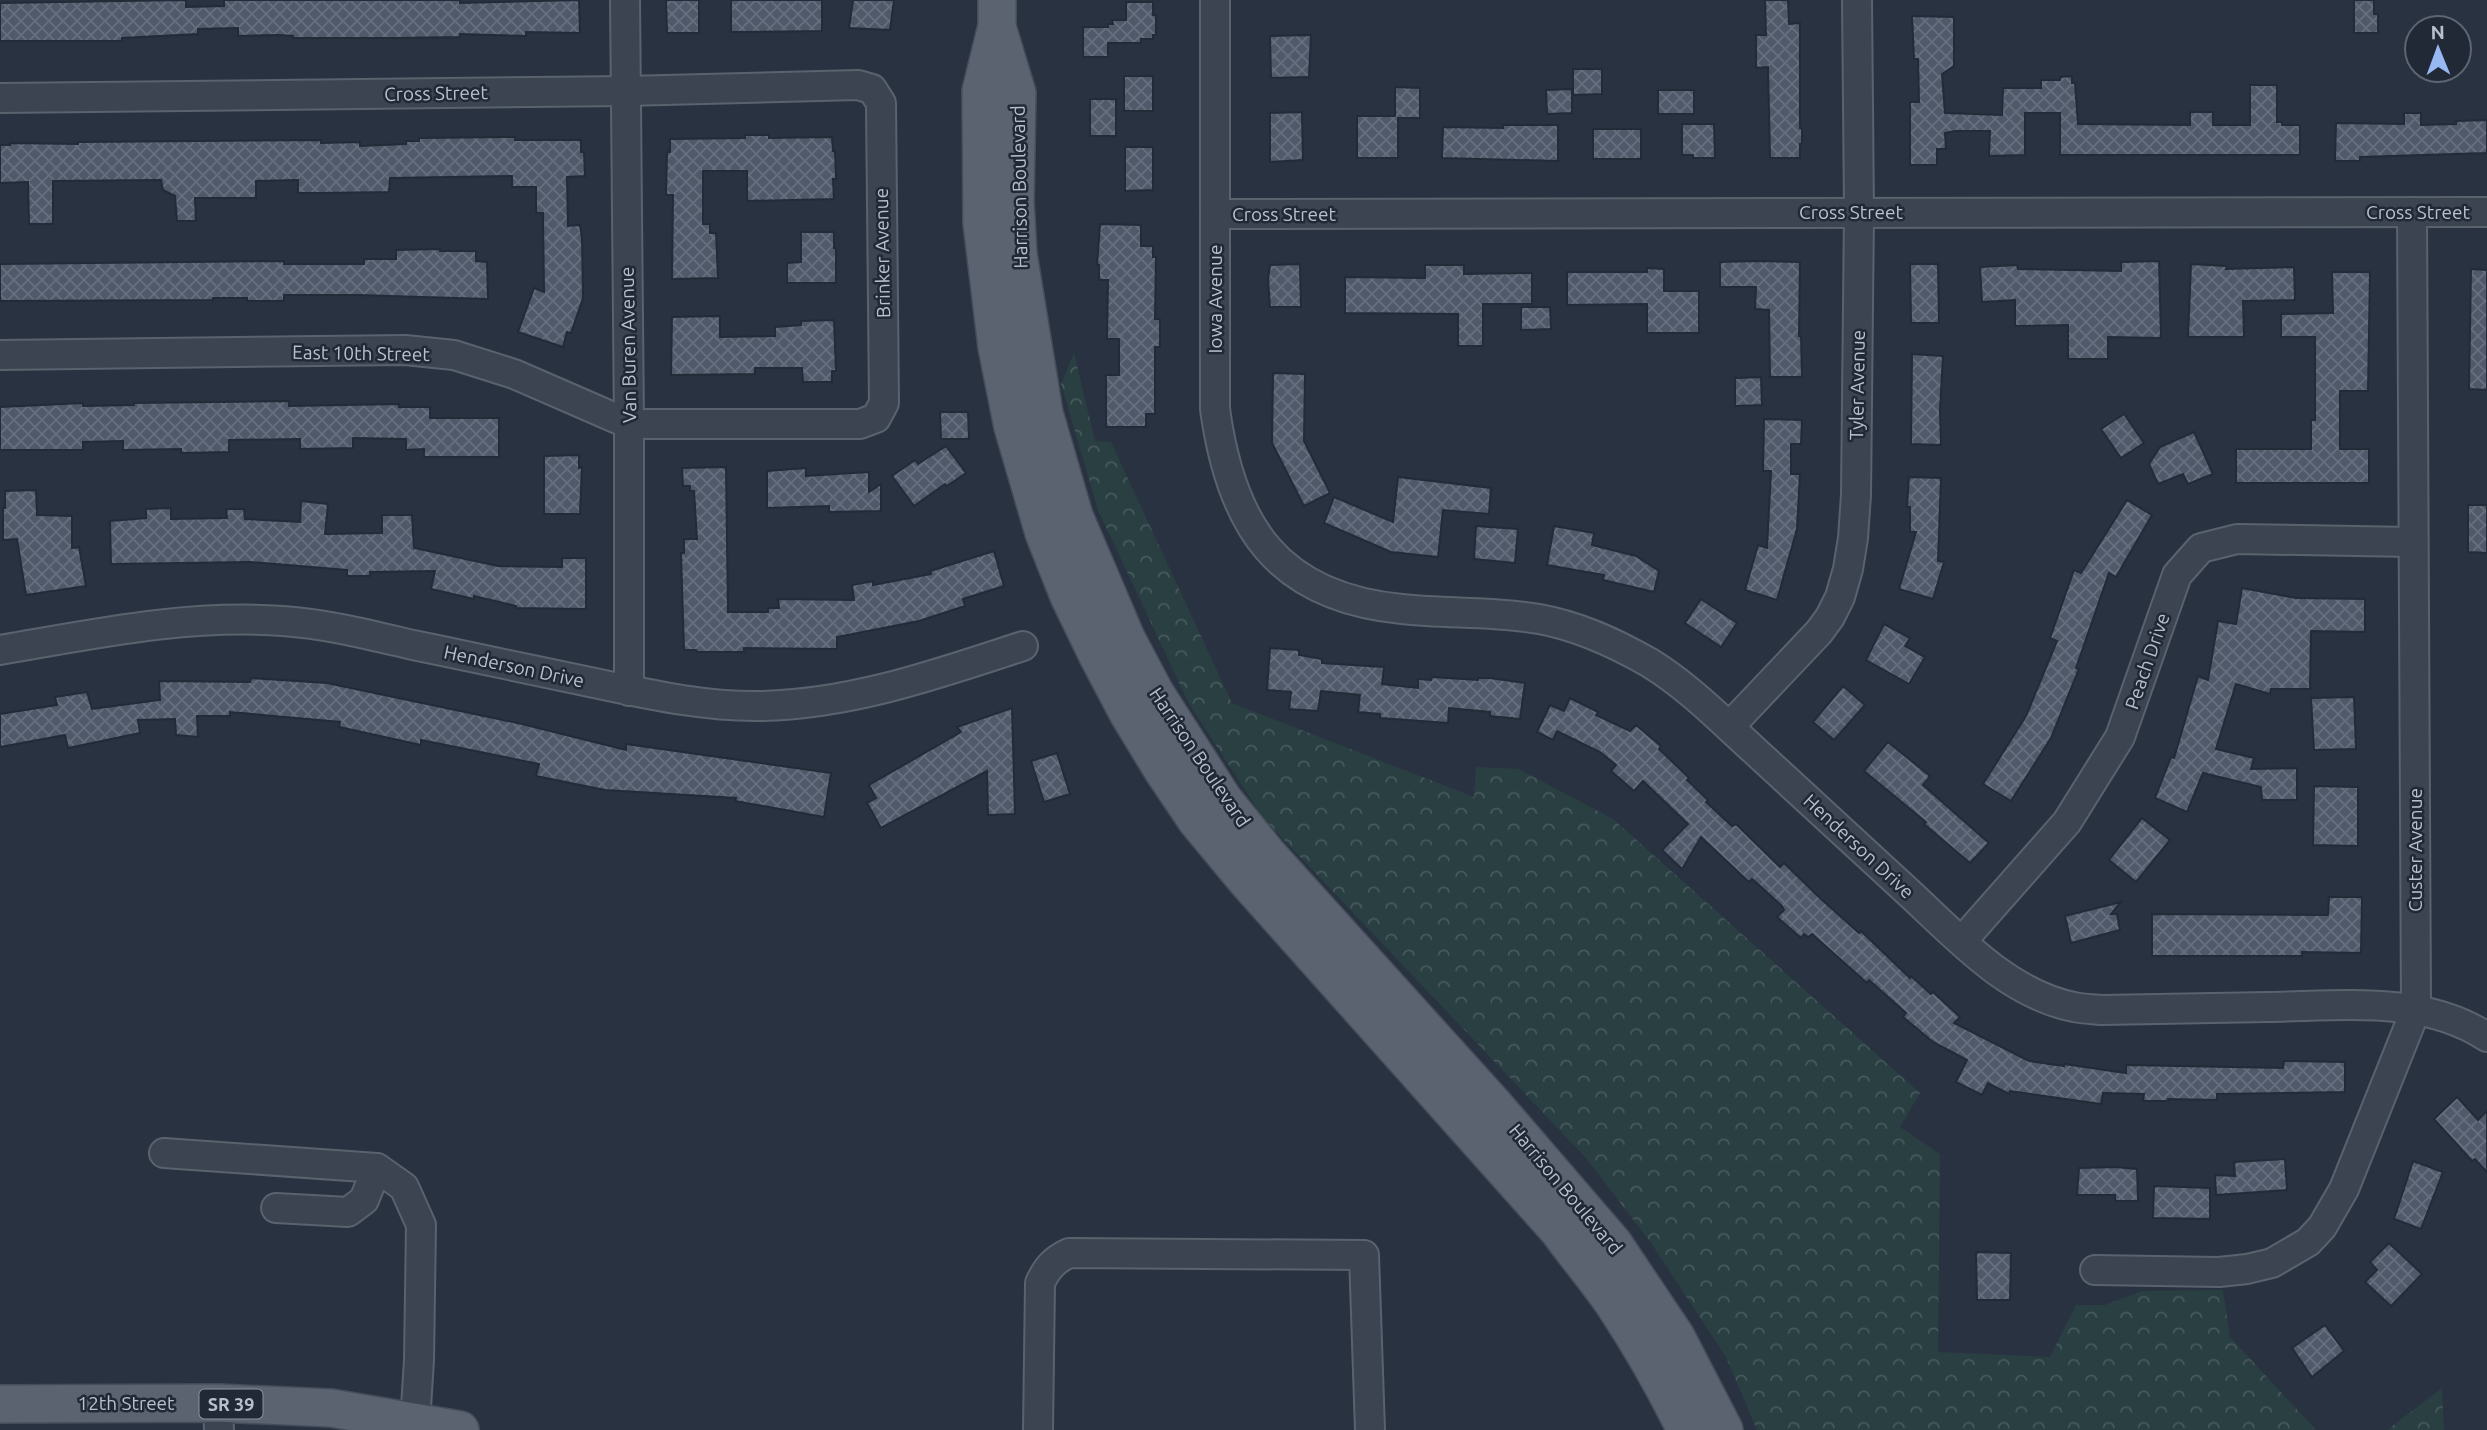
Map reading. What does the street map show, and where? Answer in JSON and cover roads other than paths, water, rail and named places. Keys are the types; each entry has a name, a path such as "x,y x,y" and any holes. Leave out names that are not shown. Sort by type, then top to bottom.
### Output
{"main road":[{"name":"Harrison Boulevard","path":"997,13 981,91 982,223 997,347 1013,427 1044,533 1069,596 1128,713 1197,821 1246,880 1587,1265 1639,1343 1686,1430"},
{"name":"Harrison Boulevard","path":"997,13 1017,93 1018,254 1044,413 1074,516 1098,578 1126,638 1155,693 1223,799 1269,856 1495,1106 1613,1243 1676,1337 1724,1430"},
{"name":"12th Street","path":"0,1404 218,1416 331,1408 460,1430"}],"street":[{"name":"Van Buren Avenue","path":"625,0 629,691"},
{"name":"Iowa Avenue","path":"1215,0 1215,409 1219,435 1236,496 1248,524 1264,546"},
{"name":"Tyler Avenue","path":"1729,727 1819,632 1840,597 1848,569 1856,495 1859,211 1857,0"},
{"name":"Cross Street","path":"0,98 625,91 858,85 872,89"},
{"name":"Brinker Avenue","path":"872,89 881,103 884,403 876,418"},
{"name":"Custer Avenue","path":"2095,1270 2219,1272 2247,1269 2272,1263 2308,1242 2322,1227 2344,1189 2416,1009 2412,212"},
{"name":"Cross Street","path":"1215,214 2487,212"},
{"name":"East 10th Street","path":"0,355 405,350 454,355 514,374 629,424 860,424 876,418"},
{"name":"Peach Drive","path":"1962,941 2067,822 2120,737 2177,575 2202,548 2237,539 2412,542"},
{"name":"Henderson Drive","path":"1264,546 1286,566 1310,582 1346,598 1399,609 1537,619 1570,626 1600,637 1654,666 1706,706 1962,941 2021,986 2050,1000 2074,1007 2102,1010 2382,1005 2441,1015 2487,1037"},
{"name":"Henderson Drive","path":"0,650 151,624 226,619 285,621 350,631 629,691 697,703 760,706 833,701 896,687 1023,646"},
{"path":"164,1153 377,1168 404,1187 421,1225 415,1423"},
{"path":"276,1208 348,1212 364,1200 377,1168"},
{"path":"1038,1430 1040,1283 1055,1259 1069,1253 1364,1255 1370,1430"}]}
